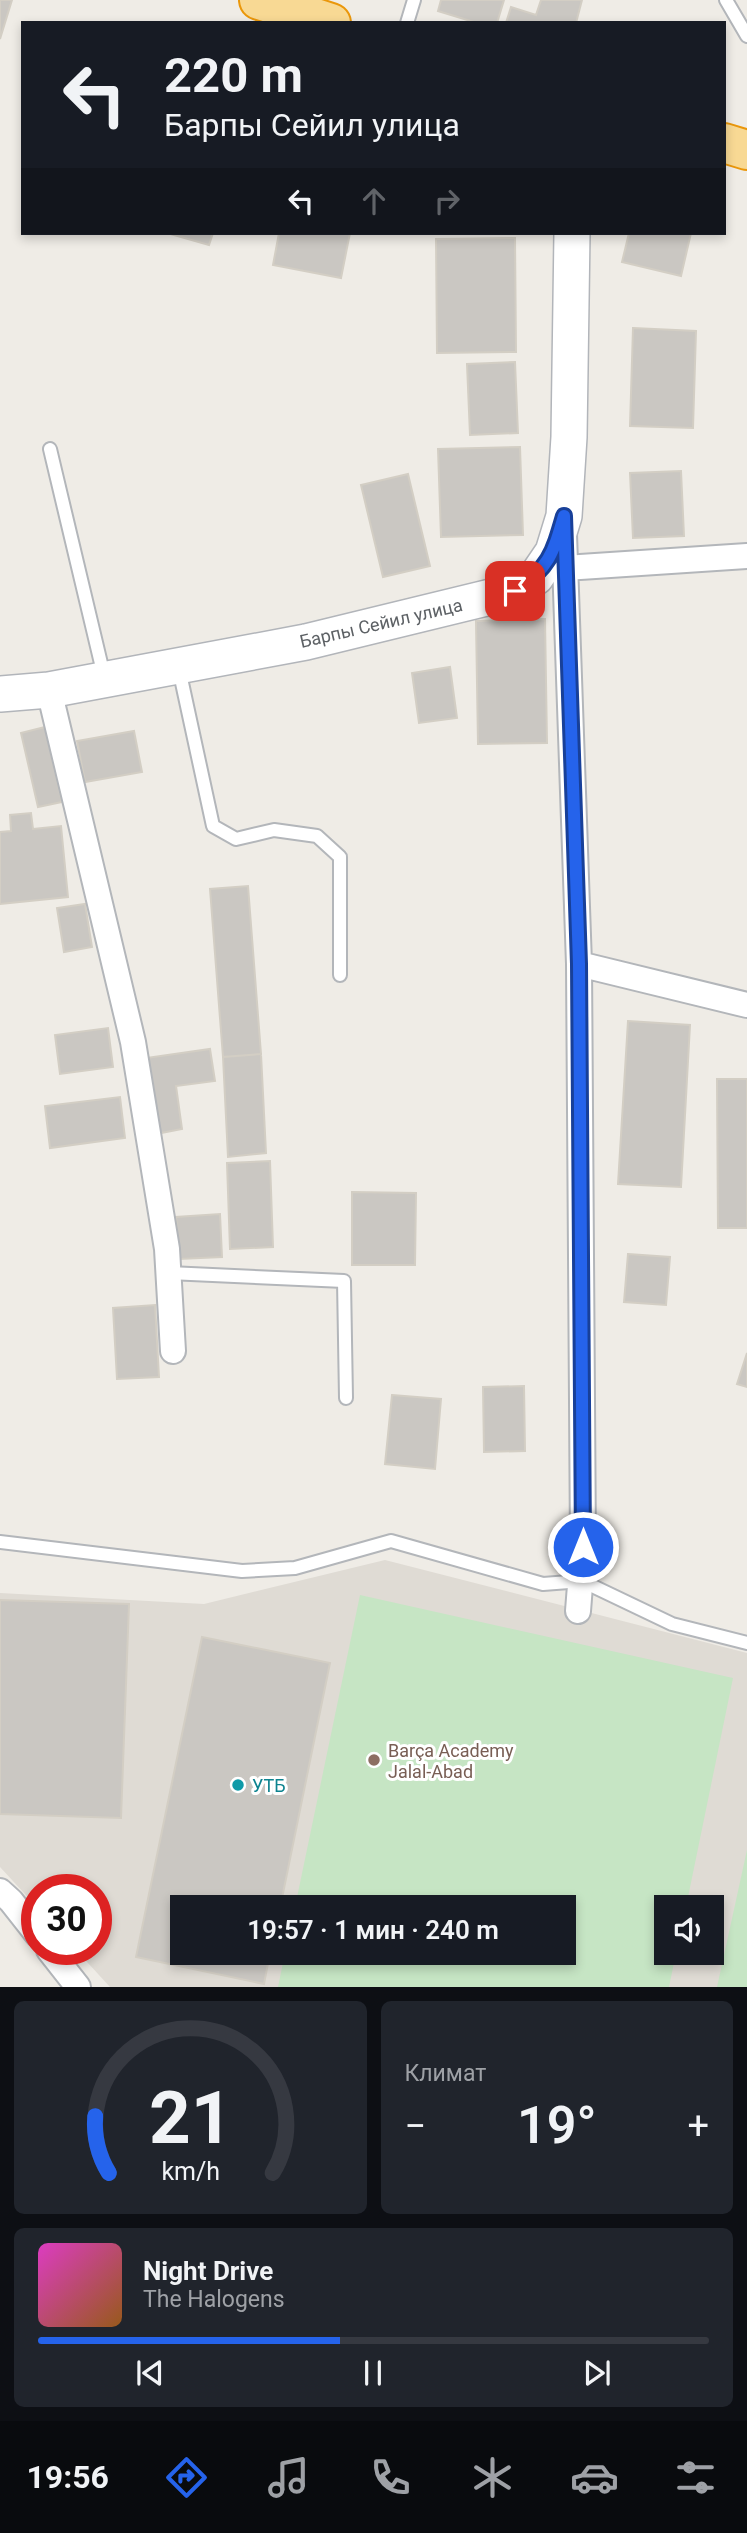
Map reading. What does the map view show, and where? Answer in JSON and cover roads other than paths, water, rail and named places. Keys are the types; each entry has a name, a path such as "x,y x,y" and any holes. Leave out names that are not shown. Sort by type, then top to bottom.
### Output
{"highway":[{"path":"258,0 325,21"},
{"path":"726,144 747,150"}],"main road":[{"name":"Барпы Сейил улица","path":"0,694 49,690 306,642 515,591 536,577 554,552 564,516 569,437 572,235"}],"street":[{"path":"564,516 579,964 582,1581 576,1617"},
{"path":"565,568 747,556"},
{"path":"49,690 133,1042 167,1249 173,1352"},
{"path":"579,964 747,1005"},
{"path":"0,1891 21,1914"},
{"path":"61,1965 78,1987"}],"lane":[{"path":"408,21 414,0"},
{"path":"726,0 747,36"},
{"path":"50,449 104,680"},
{"path":"178,666 213,826 236,839 274,830 317,836 340,857 340,975"},
{"path":"169,1273 344,1281 346,1398"},
{"path":"0,1542 242,1571 295,1567 391,1541 543,1584 582,1581 671,1624 747,1643"}],"place":[{"name":"Barça Academy Jalal-Abad","path":"374,1760"},
{"name":"УТБ","path":"238,1785"}]}
